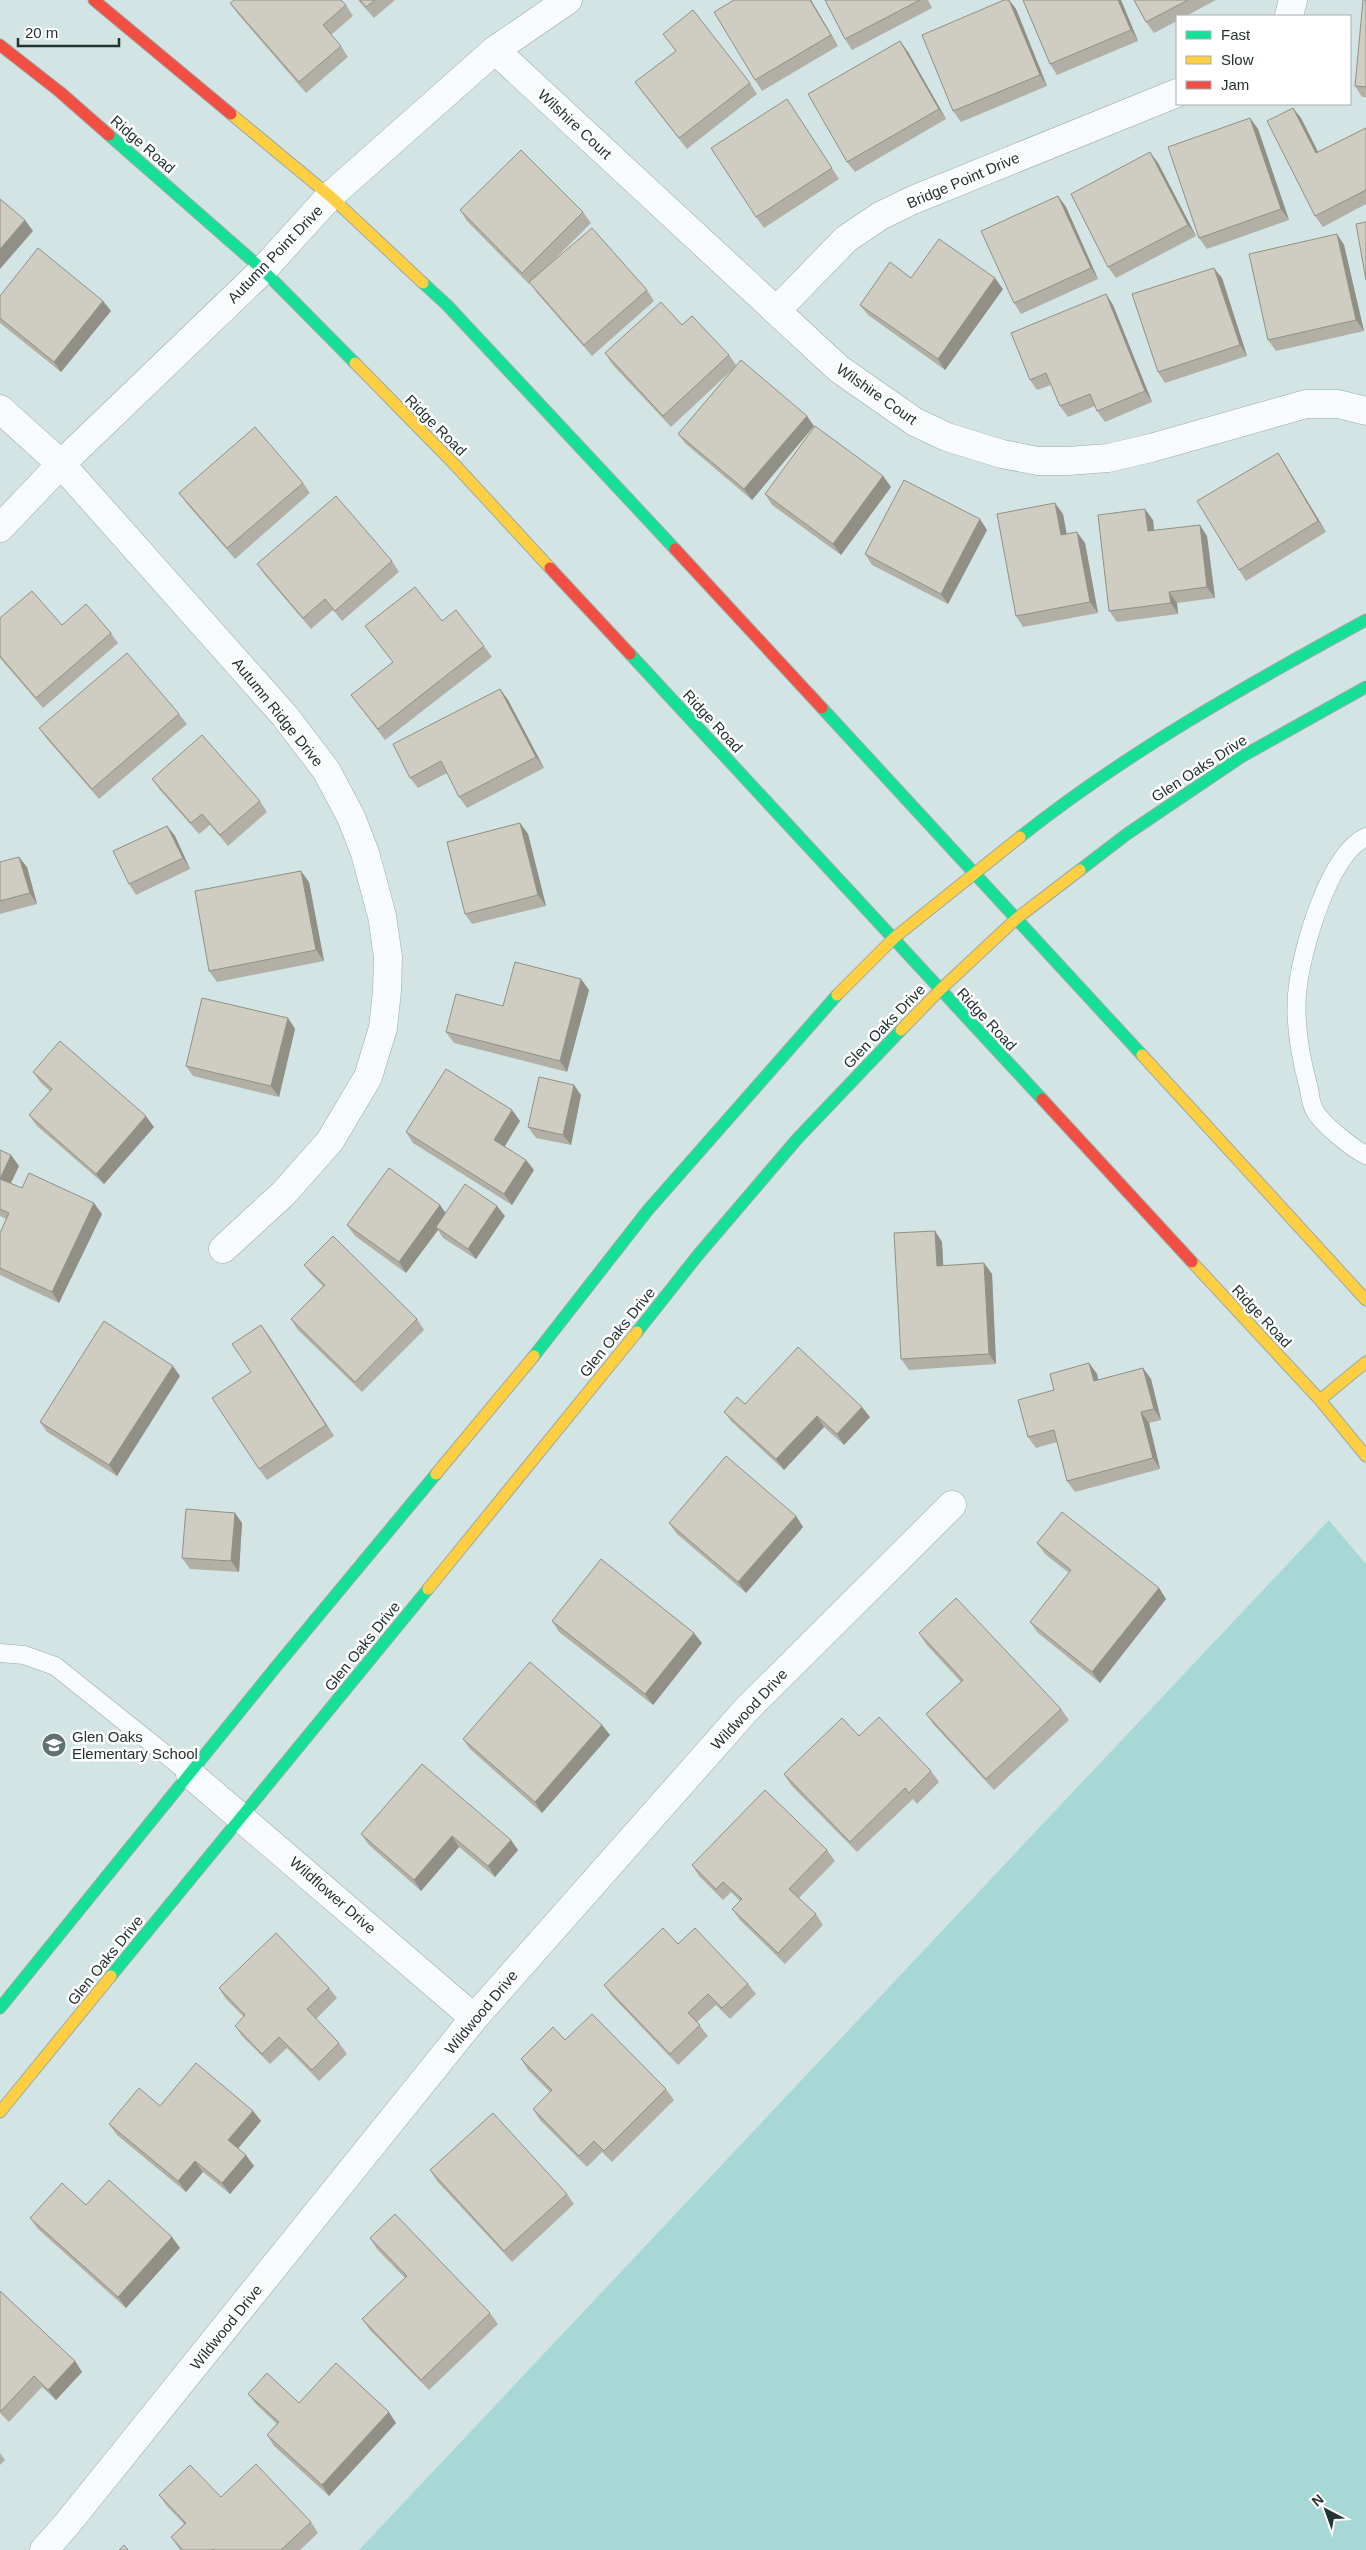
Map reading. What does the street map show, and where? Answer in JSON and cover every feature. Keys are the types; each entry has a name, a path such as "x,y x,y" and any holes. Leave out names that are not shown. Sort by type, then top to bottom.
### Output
{"street":[{"path":"94,0 330,196 448,305 976,873 1366,1300"},
{"name":"Autumn Point Drive","path":"0,528 61,464 263,270 330,196 495,50 568,0"},
{"path":"1289,15 1293,0"},
{"name":"Ridge Road","path":"0,45 60,92 263,270 456,466 1320,1400 1366,1456"},
{"name":"Wilshire Court","path":"495,50 839,369 915,422 947,437 1002,454 1038,461 1108,458 1151,448 1306,404 1338,404 1366,411"},
{"name":"Bridge Point Drive","path":"776,311 846,239 880,216 913,200 1176,93"},
{"name":"Autumn Ridge Drive","path":"0,409 61,464 284,715 326,770 351,817 364,853 382,916 388,956 387,991 383,1028 368,1077 330,1141 283,1194 223,1249"},
{"path":"0,2008 281,1660 526,1366 654,1203 825,1007 894,938 1038,823 1149,746 1262,676 1366,620"},
{"name":"Glen Oaks Drive","path":"0,2112 771,1167 940,990 981,954 1016,919 1127,834 1241,757 1366,687"},
{"path":"1320,1400 1366,1362"},
{"name":"Wildwood Drive","path":"44,2550 67,2524 474,2018 746,1710 952,1505"},
{"name":"Wildflower Drive","path":"190,1774 242,1816 474,2018"}],"lane":[{"path":"1366,837 1359,840 1334,871 1313,922 1298,985 1298,1049 1315,1112 1352,1149 1366,1155"},
{"path":"0,1653 24,1655 55,1666 190,1774"}],"shaded area":[{"path":"1329,1520 1366,1564 1366,2550 359,2550"}],"building":[{"path":"234,0 341,0 346,5 323,25 341,46 299,82 230,3"},
{"path":"360,0 375,0 366,7"},
{"path":"734,0 810,0 831,35 755,80 714,12"},
{"path":"825,0 920,0 845,39"},
{"path":"1004,0 1009,0 1040,75 953,111 922,35"},
{"path":"1023,0 1118,0 1131,30 1050,64"},
{"path":"1134,0 1188,0 1146,22"},
{"path":"1363,0 1366,0 1366,87 1355,86"},
{"path":"693,10 750,83 679,138 635,82 676,51 663,34"},
{"path":"900,41 939,109 847,162 808,94"},
{"path":"787,99 832,168 756,217 711,148"},
{"path":"1293,108 1316,153 1366,128 1366,190 1315,216 1267,121"},
{"path":"1250,118 1281,209 1199,238 1168,147"},
{"path":"521,150 583,212 522,273 460,210"},
{"path":"1150,152 1188,225 1108,267 1071,194"},
{"path":"1058,196 1091,268 1014,303 981,231"},
{"path":"0,199 25,220 0,249"},
{"path":"1366,222 1366,280 1356,224"},
{"path":"592,228 647,290 584,345 529,282"},
{"path":"1337,234 1356,320 1268,340 1249,254"},
{"path":"939,239 995,278 938,359 860,305 890,262 911,278"},
{"path":"38,248 103,301 54,362 0,318 0,296"},
{"path":"1214,268 1240,345 1158,372 1132,294"},
{"path":"1106,294 1145,391 1097,411 1090,394 1060,406 1046,373 1030,380 1011,333"},
{"path":"661,302 682,325 692,316 729,355 663,416 605,353"},
{"path":"741,360 807,416 744,489 678,434"},
{"path":"815,426 883,476 833,544 765,494"},
{"path":"255,427 303,483 227,548 179,493"},
{"path":"1278,453 1318,521 1239,570 1197,501"},
{"path":"904,480 980,519 941,594 865,554"},
{"path":"336,496 392,561 335,611 325,599 303,618 257,564"},
{"path":"1055,503 1061,535 1077,532 1090,602 1016,616 997,514"},
{"path":"1145,509 1148,531 1200,525 1207,587 1169,592 1171,603 1109,611 1098,515"},
{"path":"415,587 442,621 456,610 484,646 378,729 351,695 393,662 365,626"},
{"path":"32,591 62,625 86,604 111,633 36,698 0,656 0,618"},
{"path":"127,653 179,714 92,789 39,728"},
{"path":"500,689 536,757 459,797 441,761 410,778 393,744"},
{"path":"202,735 260,801 220,835 202,814 191,823 152,779"},
{"path":"520,823 538,895 465,914 447,842"},
{"path":"167,826 183,858 129,884 113,851"},
{"path":"19,857 30,893 0,901 0,862"},
{"path":"301,871 316,950 209,971 195,891"},
{"path":"515,962 581,979 560,1061 446,1032 456,994 503,1006"},
{"path":"202,998 288,1018 271,1086 186,1066"},
{"path":"60,1041 146,1116 96,1174 29,1115 52,1089 33,1072"},
{"path":"446,1069 512,1110 494,1140 526,1160 504,1194 406,1132"},
{"path":"539,1077 574,1085 563,1135 528,1127"},
{"path":"0,1150 11,1155 0,1179"},
{"path":"389,1168 440,1205 399,1262 347,1225"},
{"path":"29,1173 94,1203 52,1292 0,1268 0,1233 9,1213 0,1209 0,1179 22,1188"},
{"path":"465,1184 497,1206 468,1249 436,1227"},
{"path":"935,1231 937,1266 984,1263 989,1354 901,1359 894,1233"},
{"path":"333,1236 417,1319 355,1382 291,1319 325,1285 304,1265"},
{"path":"104,1321 173,1366 109,1465 40,1422"},
{"path":"261,1325 326,1425 259,1469 212,1398 251,1372 232,1344"},
{"path":"798,1347 862,1407 837,1434 817,1416 776,1459 724,1412 737,1397 745,1404"},
{"path":"1089,1363 1094,1381 1143,1368 1154,1409 1141,1412 1153,1458 1067,1481 1054,1430 1028,1437 1018,1400 1054,1390 1050,1374"},
{"path":"726,1456 796,1516 738,1582 669,1523"},
{"path":"186,1509 235,1513 231,1561 182,1558"},
{"path":"1062,1512 1159,1588 1092,1672 1030,1622 1071,1570 1037,1543"},
{"path":"601,1559 694,1633 645,1694 552,1621"},
{"path":"956,1598 1061,1709 986,1779 926,1714 963,1680 919,1633"},
{"path":"530,1662 602,1725 535,1802 463,1739"},
{"path":"879,1717 931,1771 909,1793 905,1788 850,1842 784,1774 842,1718 859,1736"},
{"path":"422,1764 511,1840 488,1866 452,1836 414,1880 361,1834"},
{"path":"765,1790 827,1850 789,1889 816,1914 778,1953 732,1909 742,1899 723,1882 716,1889 692,1865"},
{"path":"663,1928 678,1944 695,1928 748,1984 722,2008 708,1994 688,2013 700,2025 670,2054 604,1985"},
{"path":"276,1933 329,1988 307,2009 339,2043 312,2070 279,2037 262,2054 235,2026 245,2015 219,1988"},
{"path":"592,2014 666,2089 604,2151 594,2141 579,2156 533,2109 552,2090 521,2059 553,2027 565,2040"},
{"path":"196,2063 253,2111 228,2140 246,2155 222,2183 195,2161 178,2181 109,2124 139,2088 160,2106"},
{"path":"493,2113 567,2194 504,2251 430,2170"},
{"path":"109,2180 172,2237 118,2297 30,2218 62,2183 86,2205"},
{"path":"395,2214 490,2313 421,2380 362,2319 407,2276 370,2238"},
{"path":"0,2291 75,2361 48,2390 34,2376 1,2411 0,2410"},
{"path":"336,2363 389,2412 322,2485 267,2435 279,2422 248,2394 267,2373 299,2403"},
{"path":"256,2464 311,2522 281,2550 183,2550 171,2537 186,2523 159,2495 190,2465 221,2497"},
{"path":"124,2545 128,2550 119,2550"}],"traffic: fast":[{"path":"109,135 263,270 355,363"},
{"path":"423,283 447,305 675,549"},
{"path":"1020,837 1102,776 1188,721 1366,620"},
{"path":"630,654 1042,1099"},
{"path":"1080,870 1127,834 1241,757 1366,687"},
{"path":"822,708 1142,1055"},
{"path":"534,1356 648,1210 837,995"},
{"path":"637,1332 698,1255 798,1138 901,1030"},
{"path":"0,2008 275,1668 436,1474"},
{"path":"111,1976 428,1589"}],"traffic: slow":[{"path":"231,114 330,196 423,283"},
{"path":"355,363 456,466 550,568"},
{"path":"837,995 894,938 1020,837"},
{"path":"901,1030 940,990 1016,919 1080,870"},
{"path":"1142,1055 1366,1300"},
{"path":"1192,1262 1320,1400 1366,1456"},
{"path":"428,1589 637,1332"},
{"path":"436,1474 534,1356"},
{"path":"1320,1400 1366,1362"},
{"path":"0,2112 111,1976"}],"traffic: jam":[{"path":"94,0 231,114"},
{"path":"0,45 60,92 109,135"},
{"path":"675,549 822,708"},
{"path":"550,568 630,654"},
{"path":"1042,1099 1192,1262"}],"place":[{"name":"Glen Oaks Elementary School","path":"54,1745"}]}
